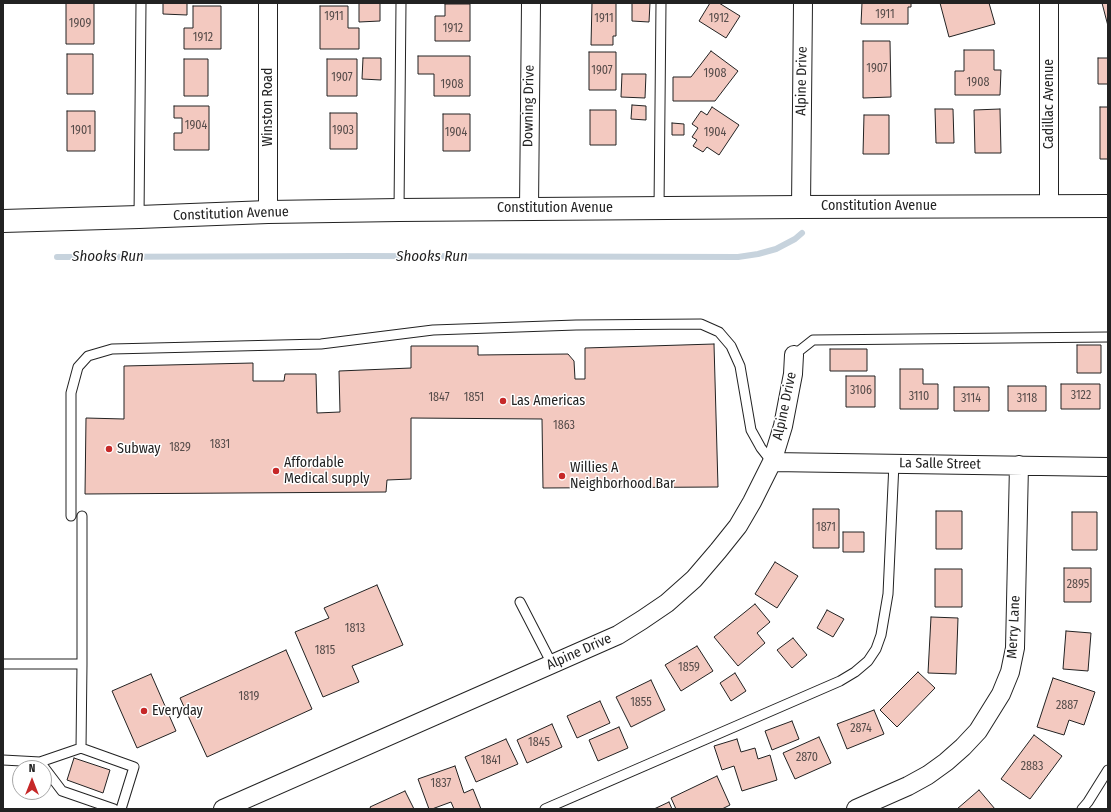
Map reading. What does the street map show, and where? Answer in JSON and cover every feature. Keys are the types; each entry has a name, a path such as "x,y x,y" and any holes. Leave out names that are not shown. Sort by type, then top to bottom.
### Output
{"main road":[{"name":"Constitution Avenue","path":"3,221 268,212 528,208 1108,206"}],"street":[{"name":"Winston Road","path":"268,3 268,212"},
{"name":"Downing Drive","path":"528,208 531,3"},
{"name":"Alpine Drive","path":"801,207 803,3"},
{"name":"Cadillac Avenue","path":"1049,3 1049,206"},
{"name":"Alpine Drive","path":"223,809 618,635 667,603 694,578 718,552 738,526 752,502 772,462 783,426 794,355"},
{"name":"La Salle Street","path":"772,462 1108,467"},
{"name":"Merry Lane","path":"856,809 908,786 928,775 946,762 978,731 1001,694 1010,672 1015,648 1019,465"}],"lane":[{"path":"139,217 141,3"},
{"path":"399,210 401,3"},
{"path":"659,208 661,3"},
{"path":"71,516 71,393 78,367 88,356 112,348 321,344 433,330 576,325 701,324 719,332 731,346 740,366 751,430 761,448 772,462"},
{"path":"794,355 813,340 1108,337"},
{"path":"544,809 840,681 868,661 876,649 888,594 894,463"},
{"path":"81,748 82,516"},
{"path":"520,602 552,664"},
{"path":"3,664 82,664"},
{"path":"46,760 81,748 134,767 121,809"},
{"path":"1082,809 1108,770"},
{"path":"52,778 62,791 114,809"}],"building":[{"path":"66,3 94,3 94,44 66,44"},
{"path":"163,3 187,3 187,15 163,14"},
{"path":"359,3 380,3 380,21 359,22"},
{"path":"592,3 616,3 616,36 613,36 613,45 591,45"},
{"path":"632,3 650,3 649,22 632,21"},
{"path":"710,3 719,3 740,16 726,38 699,21"},
{"path":"862,3 911,3 911,7 908,7 908,24 861,24"},
{"path":"940,3 989,3 995,24 949,37"},
{"path":"1102,3 1108,3 1108,26"},
{"path":"445,4 470,4 470,41 435,41 435,16 445,16"},
{"path":"193,6 221,6 221,49 184,49 184,28 193,28"},
{"path":"320,6 348,6 348,28 359,28 359,49 320,49"},
{"path":"863,41 890,41 891,97 863,98"},
{"path":"964,50 994,50 994,70 1001,70 1000,95 955,95 955,71 964,71"},
{"path":"711,51 738,71 715,101 673,101 673,77 691,77"},
{"path":"589,52 616,52 616,90 589,90"},
{"path":"67,54 93,54 93,94 67,94"},
{"path":"418,56 470,56 470,96 434,96 434,74 418,74"},
{"path":"363,58 381,58 381,80 362,79"},
{"path":"1098,58 1108,58 1108,84 1098,84"},
{"path":"184,59 208,59 208,96 184,96"},
{"path":"327,59 357,59 357,96 327,96"},
{"path":"622,74 646,74 645,98 621,97"},
{"path":"632,105 646,106 646,120 631,119"},
{"path":"174,106 209,106 209,150 174,150 174,133 182,133 182,118 174,118"},
{"path":"712,107 739,125 719,155 707,147 703,152 693,146 697,140 692,137 698,128 692,124 701,111 707,115"},
{"path":"1100,107 1108,107 1108,159 1100,159"},
{"path":"935,109 953,109 954,143 936,143"},
{"path":"1000,109 1001,153 975,153 974,110"},
{"path":"590,110 616,110 616,145 590,145"},
{"path":"67,111 95,111 95,151 67,151"},
{"path":"330,113 357,113 357,149 330,149"},
{"path":"443,114 470,114 470,151 443,151"},
{"path":"864,115 889,115 889,154 863,154"},
{"path":"672,123 684,124 684,135 672,135"},
{"path":"714,344 718,487 543,488 542,419 411,418 411,479 387,480 386,492 85,494 86,418 124,419 124,366 253,363 253,381 284,381 285,374 316,374 317,413 340,412 339,371 411,368 411,346 478,346 478,355 568,354 574,361 575,379 585,379 585,348"},
{"path":"1077,345 1101,345 1101,373 1077,373"},
{"path":"830,349 867,349 867,371 830,371"},
{"path":"900,369 923,369 923,384 938,384 938,409 900,409"},
{"path":"846,376 875,376 875,407 846,407"},
{"path":"1061,384 1100,384 1100,409 1061,409"},
{"path":"1008,386 1046,386 1046,411 1008,411"},
{"path":"954,387 989,387 989,411 954,411"},
{"path":"813,509 839,509 839,548 813,548"},
{"path":"936,511 962,511 962,549 936,549"},
{"path":"1072,512 1097,512 1097,550 1072,550"},
{"path":"843,532 864,532 864,552 843,552"},
{"path":"775,562 798,576 777,608 755,594"},
{"path":"1064,568 1091,568 1091,602 1064,602"},
{"path":"935,569 962,569 962,607 935,607"},
{"path":"377,585 403,645 352,666 359,682 323,697 295,632 329,618 324,608"},
{"path":"755,604 770,622 757,633 765,643 738,666 714,637"},
{"path":"827,610 844,619 833,637 817,628"},
{"path":"931,617 958,618 956,674 928,673"},
{"path":"1066,631 1091,633 1088,671 1063,669"},
{"path":"793,638 807,655 792,668 777,650"},
{"path":"697,646 713,671 681,691 665,665"},
{"path":"286,650 312,709 207,757 180,698"},
{"path":"918,672 935,688 897,727 880,710"},
{"path":"735,673 746,691 731,701 720,683"},
{"name":"Everyday","path":"151,674 176,731 137,748 112,691"},
{"path":"1053,678 1095,692 1084,725 1069,720 1064,735 1037,727"},
{"path":"651,680 665,710 631,727 616,697"},
{"path":"600,701 610,723 577,738 567,716"},
{"path":"874,710 884,734 847,749 837,724"},
{"path":"792,721 799,739 772,750 765,731"},
{"path":"552,724 562,747 527,763 517,740"},
{"path":"619,727 628,748 598,761 589,740"},
{"path":"1034,735 1062,756 1030,799 1001,779"},
{"path":"819,737 831,763 795,779 783,753"},
{"path":"506,739 518,764 476,782 465,757"},
{"path":"737,739 741,752 755,748 758,759 770,755 777,780 742,791 734,766 722,770 714,746"},
{"path":"74,758 110,770 103,793 67,780"},
{"path":"455,766 464,793 473,789 481,809 454,809 451,802 429,809 418,779"},
{"path":"717,776 730,805 722,809 676,809 671,798"},
{"path":"979,790 995,809 957,809"},
{"path":"405,791 414,809 371,809 370,807"},
{"path":"669,802 672,809 654,809"}],"waterway":[{"name":"Shooks Run","path":"57,257 738,257 776,249 795,239 802,233"}],"place":[{"name":"Las Americas","path":"503,401"},
{"name":"Subway","path":"109,449"},
{"name":"Affordable Medical supply","path":"276,471"},
{"name":"Willies A Neighborhood Bar","path":"562,476"},
{"name":"Everyday","path":"144,711"}]}
